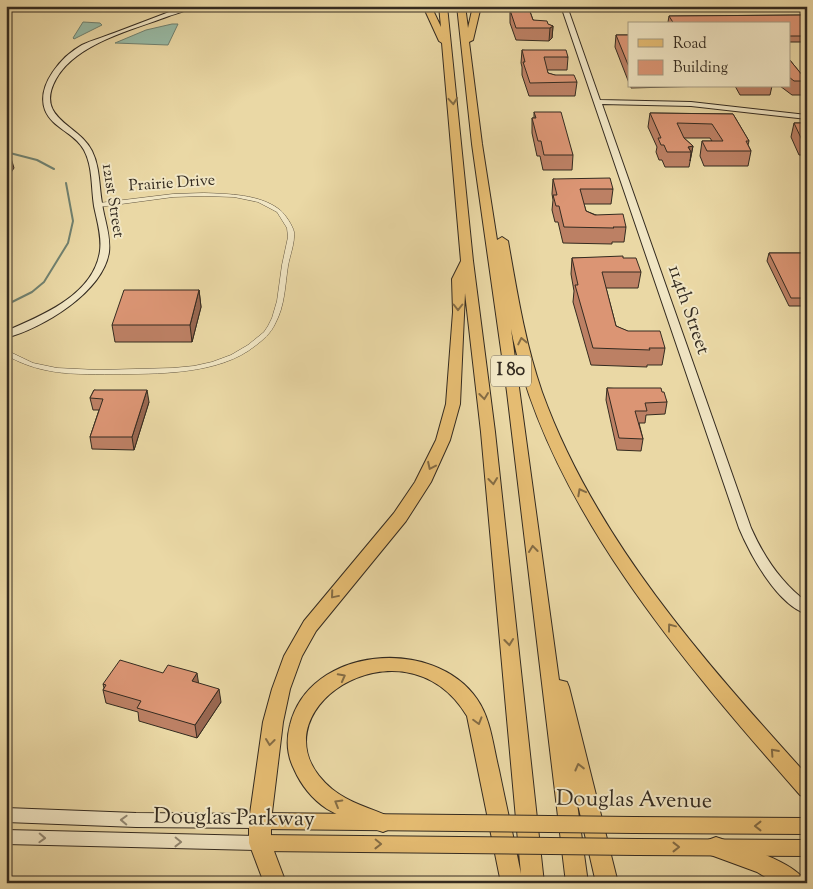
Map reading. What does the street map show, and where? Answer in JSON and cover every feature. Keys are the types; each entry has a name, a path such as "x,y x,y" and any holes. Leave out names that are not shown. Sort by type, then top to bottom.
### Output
{"highway":[{"path":"427,6 448,52"},
{"name":"I 80","path":"443,6 533,883"},
{"name":"I 80","path":"461,6 477,144 514,392 577,883"},
{"path":"466,51 476,6"},
{"path":"477,144 492,188 526,364 542,410 563,459 610,542 644,593 699,664 807,789"},
{"path":"275,883 260,843 260,821 273,722 281,689 293,656 310,626 400,518 423,482 443,440 453,404 458,279 468,261"},
{"path":"539,598 607,883"},
{"path":"383,823 335,802 318,789 301,767 296,743 301,717 309,701 322,689 353,671 382,665 413,666 441,676 462,692 477,715 512,883"},
{"path":"716,847 765,865 795,883"}],"main road":[{"name":"Douglas Parkway","path":"260,821 461,823"},
{"name":"Douglas Avenue","path":"461,823 807,826"},
{"name":"Douglas Parkway","path":"260,843 716,847"},
{"path":"716,847 807,848"}],"street":[{"name":"121st Street","path":"6,335 64,306 78,294 95,276 105,250 90,154 82,141 50,114 46,102 47,90 65,61 84,47 191,6"},
{"name":"114th Street","path":"564,6 744,528 758,558 778,583 807,609"},
{"path":"599,104 737,111 807,118"},
{"name":"Prairie Drive","path":"6,352 28,364 52,370 153,372 182,370 217,362 250,346 266,333 276,319 291,234 285,219 274,209 258,201 234,195 193,194 99,205"},
{"name":"Douglas Parkway","path":"6,815 136,820 260,821"},
{"name":"Douglas Parkway","path":"6,837 260,843"}],"shaded area":[{"path":"83,22 100,23 102,25 74,39 73,38"},
{"path":"178,24 168,45 115,43 146,30"}],"building":[{"path":"512,6 528,6 533,20 547,21 548,24 553,26 550,28 516,28 510,10 513,10"},
{"path":"807,15 807,36 790,36 790,22 673,22 669,16"},
{"path":"616,35 628,35 628,65"},
{"path":"522,50 566,50 568,57 544,57 548,73 574,75 577,82 530,83 523,62 525,62"},
{"path":"790,60 807,81 794,81 790,78"},
{"path":"534,112 561,112 573,155 544,155 532,118 536,118"},
{"path":"650,113 733,114 749,141 746,141 751,151 707,151 702,141 723,141 712,124 677,123 684,138 693,146 688,147 691,152 667,152 664,145 661,145 658,138 661,138"},
{"path":"794,123 807,123 807,142 802,140"},
{"path":"6,158 11,158 6,166"},
{"path":"610,178 613,189 580,189 586,211 595,215 623,214 626,227 564,227 559,206 556,206 553,195 557,195 553,179"},
{"path":"769,253 807,253 807,298 791,298"},
{"path":"623,256 623,258 636,258 641,272 602,272 616,326 628,331 660,331 665,348 649,348 650,350 593,348 575,285 578,285 572,258"},
{"path":"124,290 199,290 190,325 112,325"},
{"path":"607,388 661,388 662,392 664,392 667,402 645,403 647,411 635,411 643,439 619,438"},
{"path":"94,390 147,390 132,437 90,437 103,399 90,398"},
{"path":"120,660 163,673 168,665 197,673 192,681 219,689 195,725 137,708 141,701 103,690 106,685 103,684"}],"waterway":[{"path":"6,152 37,160 54,169"},
{"path":"6,305 32,292 44,282 68,243 73,221 66,183"}]}
